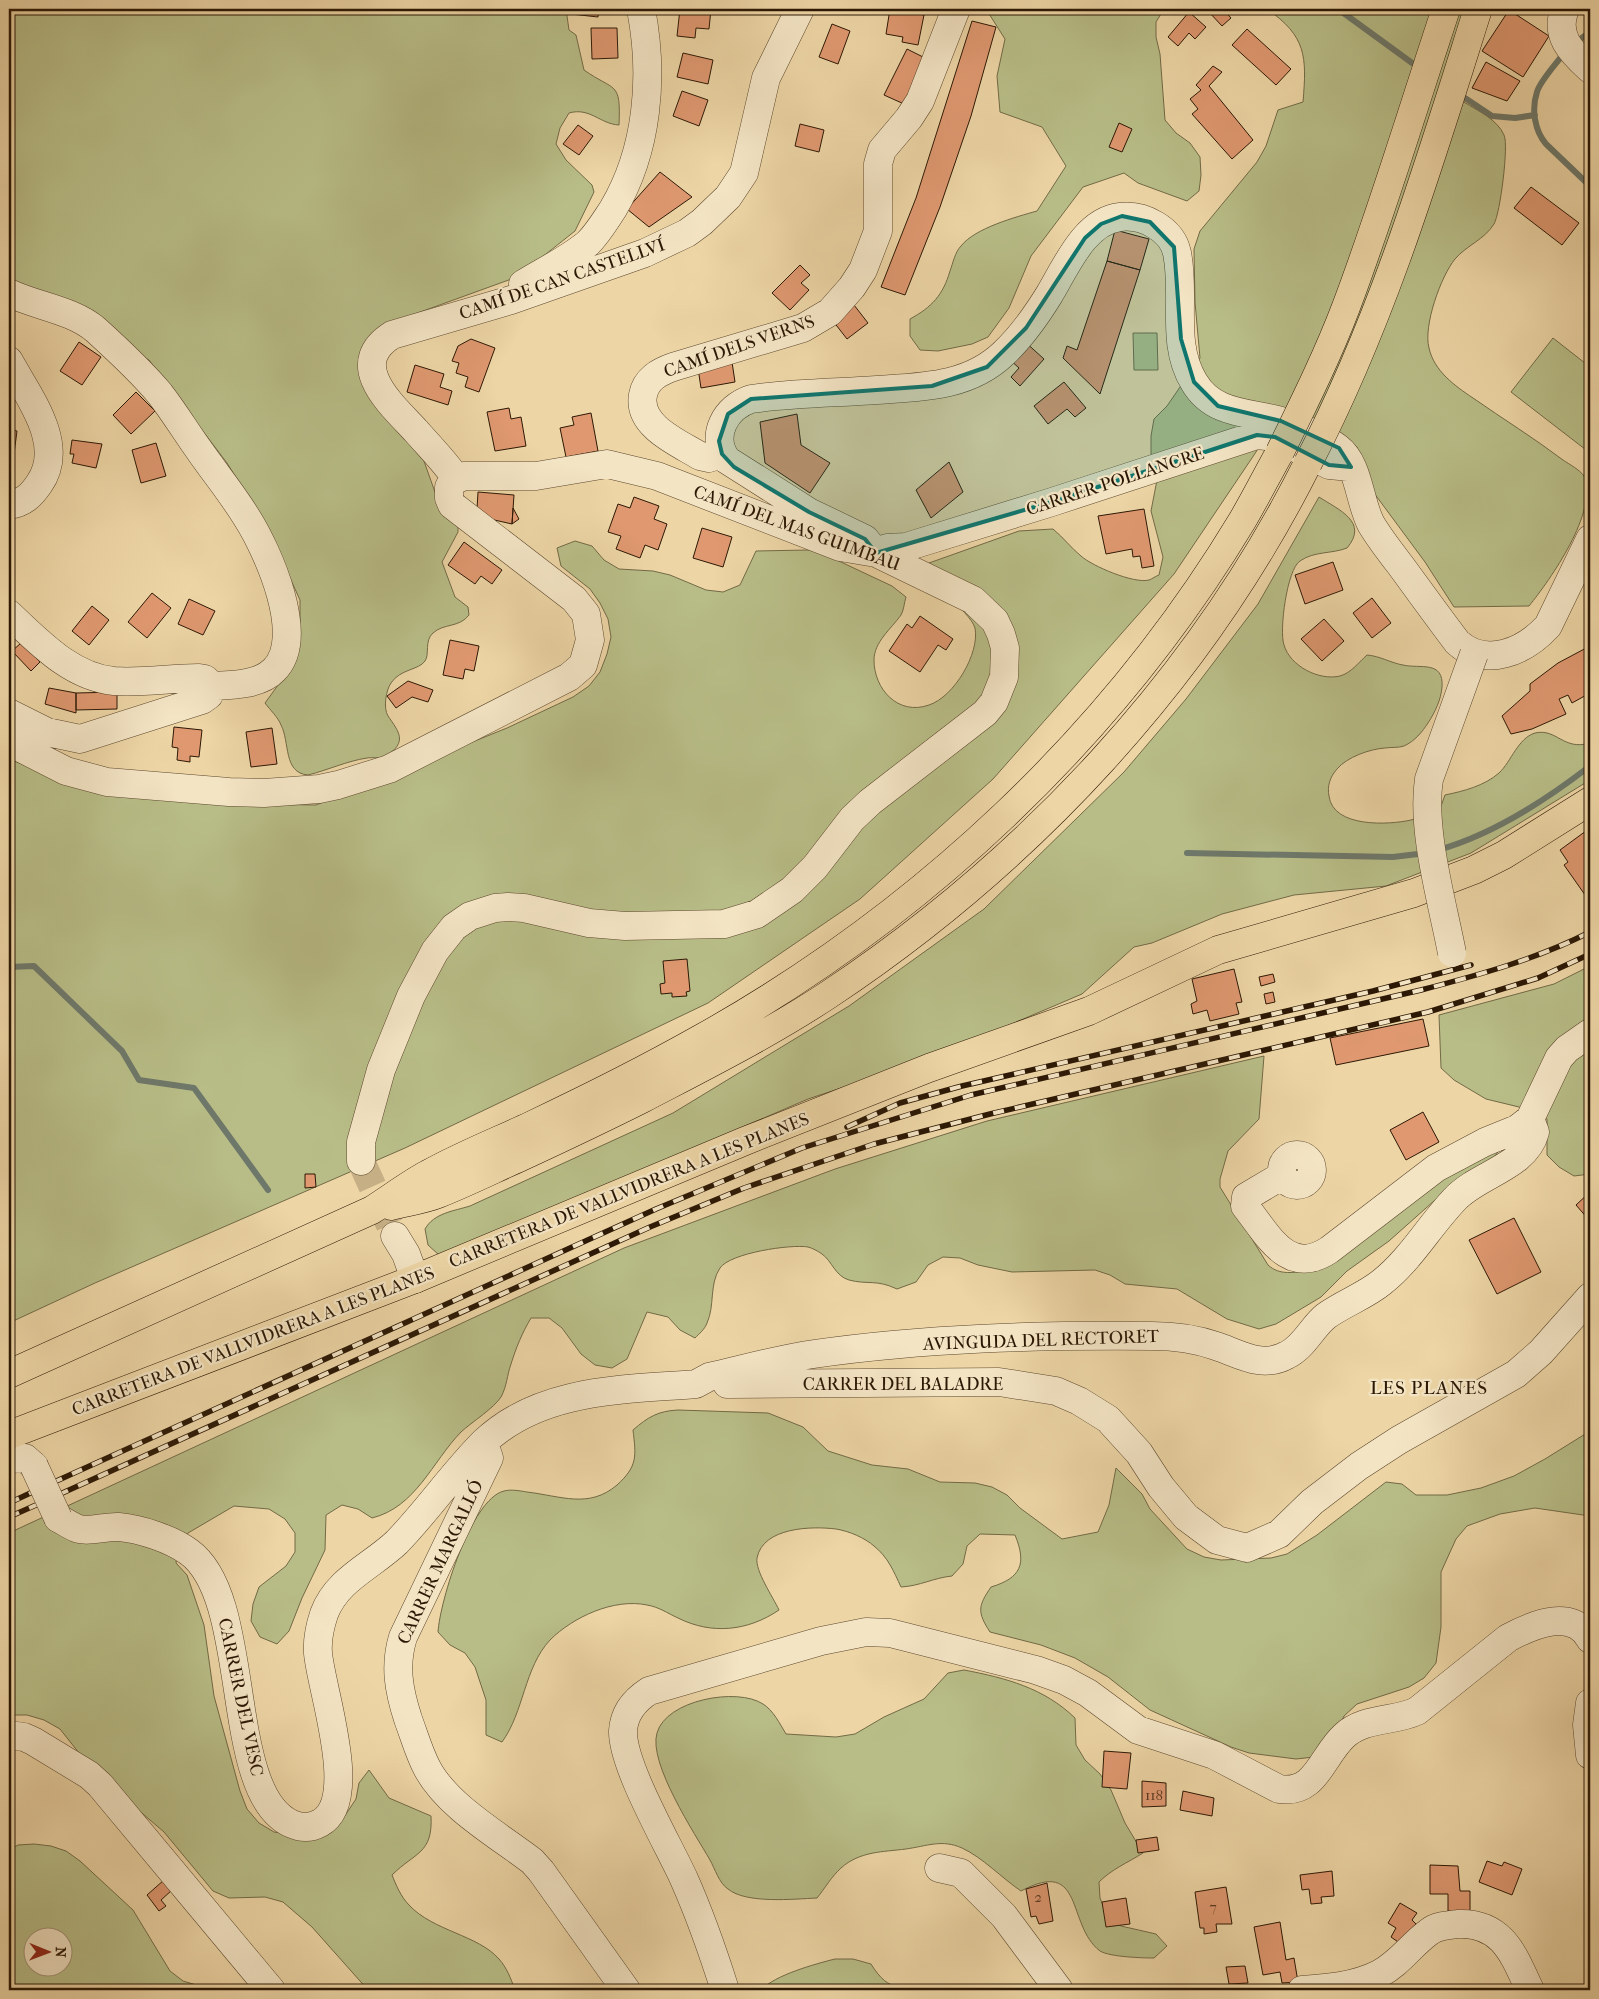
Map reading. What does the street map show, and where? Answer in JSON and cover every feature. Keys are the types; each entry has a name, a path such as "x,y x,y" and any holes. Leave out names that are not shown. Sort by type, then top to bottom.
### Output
{"main road":[{"path":"590,1112 701,1038 793,982 892,912 982,836 1039,782 1096,721 1133,676 1213,566 1242,521 1280,452 1318,374 1376,227 1446,9"},
{"path":"9,1374 372,1210 435,1195 590,1112 748,1043 825,997 876,962 937,916 1010,853 1086,778 1134,724 1198,643 1257,558 1308,463 1366,341 1396,266 1478,9"},
{"name":"CARRETERA DE VALLVIDRERA A LES PLANES","path":"9,1436 415,1279 763,1134 929,1068 1090,1010 1218,950 1247,940 1414,893 1474,870 1504,855 1590,801"}],"street":[{"path":"511,300 520,286 587,243 602,226 628,180 643,127 647,98 646,50 640,9"},
{"name":"CAMÍ DE CAN CASTELLVÍ","path":"456,478 444,462 386,399 374,380 372,361 379,345 392,335 511,300 660,247 687,233 716,210 744,172 766,78 800,9"},
{"name":"CAMÍ DELS VERNS","path":"722,454 709,458 700,456 654,426 644,412 642,404 644,388 654,376 672,367 803,328 830,312 847,294 863,270 878,231 878,164 882,150 909,118 920,101 956,9"},
{"path":"1565,9 1560,22 1576,55"},
{"path":"876,553 865,539 809,512 734,467 722,454 719,441 724,420 732,409 744,401 760,398 932,386 970,376 987,367 1003,355 1026,328 1085,238 1101,224 1116,217 1143,219 1157,226 1168,236 1174,247 1178,263 1182,350 1194,382 1200,390 1218,406 1231,412 1281,421 1310,433 1338,448 1351,466 1365,510 1377,534 1457,642 1474,654 1498,655 1512,651 1538,637 1548,626 1590,539"},
{"path":"9,293 78,319 94,328 160,394 248,519 278,585 287,630 285,650 279,664 266,676 237,684 212,686 205,679 199,678 114,681 89,675 64,662 9,614"},
{"path":"9,361 41,421 48,449 48,464 43,478 29,498 9,505"},
{"name":"CARRER POLLANCRE","path":"876,553 887,548 906,547 1052,502 1256,435 1275,437 1328,465 1351,466"},
{"name":"CAMÍ DEL MAS GUIMBAU","path":"361,1161 361,1142 381,1070 412,996 435,951 454,927 470,916 495,908 508,907 524,908 589,923 625,926 724,924 743,920 777,902 792,890 815,867 852,819 870,802 986,713 1000,690 1006,664 1005,648 995,621 974,600 958,591 876,553 840,547 657,476 619,465 593,465 536,476 464,476 456,478"},
{"path":"9,742 66,771 107,782 229,792 319,790 388,769 551,688 577,672 587,657 590,640 586,614 574,599 454,507 449,498 448,491 456,478"},
{"path":"1452,952 1427,820 1427,795 1429,778 1474,654"},
{"path":"9,713 47,732 72,739 87,738 144,717 202,700 210,695 212,686"},
{"path":"1283,1175 1246,1197 1245,1206 1280,1250 1296,1259 1311,1259 1329,1250 1436,1168 1485,1142 1517,1129 1530,1119 1559,1058 1567,1049 1590,1033"},
{"name":"AVINGUDA DEL RECTORET","path":"484,1443 524,1414 553,1401 587,1395 696,1384 709,1376 812,1354 947,1340 1053,1336 1171,1336 1216,1346 1245,1358 1262,1361 1287,1356 1297,1348 1326,1316 1382,1282 1419,1245 1457,1196 1516,1159 1530,1146 1535,1132 1530,1119"},
{"path":"396,1236 406,1254 415,1279"},
{"name":"CARRER DEL BALADRE","path":"696,1384 999,1382 1056,1391 1080,1401 1108,1419 1138,1453 1161,1487 1186,1517 1218,1540 1247,1548 1279,1534 1312,1502 1367,1461 1516,1374 1541,1352 1590,1297"},
{"name":"CARRER DEL VESC","path":"21,1462 58,1518 79,1529 120,1527 159,1537 190,1552 202,1566 220,1599 247,1739 260,1787 283,1819 299,1827 308,1827 316,1825 330,1815 336,1799 337,1768 332,1718 318,1653 321,1622 327,1606 348,1579 385,1553 404,1534 484,1443"},
{"name":"CARRER MARGALLÓ","path":"484,1443 489,1458 403,1637 398,1660 398,1684 422,1757 436,1781 451,1799 541,1870 626,1990"},
{"path":"725,1990 702,1922 629,1761 624,1743 624,1721 628,1712 634,1703 649,1691 829,1639 866,1632 899,1634 1036,1670 1064,1680 1088,1693 1128,1724 1143,1732 1214,1755 1279,1789 1290,1791 1298,1789 1311,1779 1337,1744 1349,1732 1364,1724 1405,1716 1417,1711 1508,1638 1524,1629 1561,1621 1580,1627 1590,1639"},
{"path":"1590,1702 1587,1725 1590,1755"},
{"path":"9,1735 24,1737 34,1741 89,1775 100,1785 270,1990"},
{"path":"939,1868 961,1873 1004,1916 1059,1990"},
{"path":"1302,1990 1339,1987 1370,1978 1396,1963 1429,1931 1450,1924 1463,1924 1486,1929 1505,1942 1514,1955 1530,1990"}],"highlighted area":[{"path":"1122,216 1150,222 1174,247 1181,339 1194,382 1218,406 1281,421 1339,448 1351,467 1329,465 1275,437 1257,435 1052,502 876,553 865,539 809,512 734,467 722,454 719,441 728,414 751,399 932,386 987,367 1026,328 1085,238 1101,224"}],"green space":[{"path":"9,9 566,9 569,30 576,35 584,70 609,85 617,94 619,101 619,125 606,122 583,112 576,112 569,113 560,128 556,144 566,160 592,185 594,192 575,231 517,277 412,315 363,349 420,450 441,509 458,524 458,532 442,562 455,597 468,607 469,615 461,622 433,633 430,636 425,661 399,675 389,686 385,704 386,713 398,732 399,741 393,751 386,756 360,759 308,775 294,769 288,756 281,725 265,703 281,681 300,635 300,600 268,529 227,463 149,360 9,283"},
{"path":"986,9 1164,9 1156,22 1156,37 1160,54 1165,120 1176,133 1190,143 1200,157 1201,175 1199,191 1187,201 1138,183 1124,173 1083,187 1031,256 1009,308 988,337 972,344 938,351 920,350 910,336 910,319 925,310 936,300 944,287 959,248 967,240 986,229 1037,211 1066,166 1042,127 1000,112 997,76 1005,39"},
{"path":"1267,9 1486,9 1468,61 1464,102 1497,124 1504,135 1505,165 1499,207 1494,224 1490,230 1455,259 1444,277 1431,315 1428,339 1435,364 1452,383 1574,467 1584,476 1587,491 1585,507 1579,526 1560,563 1529,606 1454,607 1425,562 1374,493 1357,447 1300,410 1280,410 1256,452 1174,574 993,779 860,899 708,1003 405,1148 95,1283 9,1323 9,759 89,790 247,804 316,805 507,728 573,697 589,686 600,672 611,637 608,619 600,603 590,589 561,566 557,548 575,541 592,546 604,560 619,569 653,571 670,575 706,590 723,592 740,585 756,551 809,550 826,555 892,586 906,597 901,615 877,647 874,660 875,671 883,690 890,698 907,707 929,705 947,693 956,684 969,661 975,638 973,624 952,598 929,563 1019,531 1053,529 1086,560 1103,569 1142,581 1159,575 1163,557 1151,511 1157,480 1151,454 1151,436 1154,419 1167,406 1200,358 1195,302 1194,249 1200,231 1257,162 1266,146 1278,110 1303,102 1305,72 1301,48 1290,28"},
{"path":"1133,333 1157,333 1158,370 1134,370"},
{"path":"1553,338 1590,367 1590,453 1511,392"},
{"path":"1319,497 1349,518 1355,531 1353,539 1347,548 1305,558 1295,566 1288,587 1283,614 1283,638 1287,653 1306,670 1323,676 1344,675 1367,655 1403,665 1430,667 1435,669 1442,678 1439,701 1433,715 1412,742 1402,747 1379,749 1359,754 1337,769 1331,778 1328,792 1333,806 1340,814 1363,822 1376,823 1401,822 1422,817 1440,809 1445,795 1474,787 1493,778 1503,768 1519,745 1535,733 1543,732 1573,744 1590,743 1590,780 1471,853 1386,886 1294,895 1222,914 1152,943 1134,947 1082,994 934,1057 808,1099 515,1225 439,1255 428,1245 425,1229 434,1219 451,1211 470,1206 673,1113 849,1006 984,909 1124,772 1186,699 1258,604"},
{"path":"1590,966 1590,1174 1574,1176 1559,1167 1547,1155 1547,1119 1519,1107 1486,1099 1454,1080 1441,1068 1439,1015 1554,984"},
{"path":"1264,1056 1259,1119 1228,1151 1220,1179 1220,1187 1268,1265 1277,1271 1309,1271 1459,1165 1500,1149 1495,1156 1453,1184 1389,1241 1347,1271 1321,1297 1276,1324 1259,1329 1227,1319 1177,1289 1125,1284 1110,1275 1095,1270 1012,1272 978,1265 960,1258 943,1257 928,1265 916,1282 897,1289 883,1284 844,1278 822,1254 810,1247 800,1246 775,1248 748,1254 726,1263 720,1268 714,1281 711,1309 707,1323 695,1338 680,1330 668,1317 647,1312 627,1359 612,1368 595,1365 581,1354 562,1328 549,1318 531,1318 517,1346 501,1397 461,1432 412,1494 387,1512 372,1518 358,1509 342,1505 326,1515 325,1550 302,1598 289,1631 277,1644 260,1637 251,1621 253,1604 259,1587 286,1566 295,1552 295,1533 285,1519 269,1509 234,1506 188,1533 178,1546 176,1563 187,1575 204,1625 214,1696 240,1791 247,1809 259,1823 274,1832 323,1834 338,1826 356,1799 359,1783 369,1770 389,1798 431,1816 431,1829 426,1845 392,1875 404,1898 419,1914 430,1921 490,1951 504,1966 515,1990 368,1990 312,1927 283,1902 265,1897 229,1898 213,1891 164,1832 94,1772 60,1729 44,1720 27,1715 9,1715 9,1533 624,1248 835,1169 987,1121"},
{"path":"678,1410 768,1413 803,1427 828,1451 872,1465 908,1469 940,1482 975,1483 992,1487 1007,1495 1020,1508 1062,1539 1098,1532 1109,1505 1116,1468 1142,1494 1150,1509 1187,1549 1204,1557 1221,1560 1271,1558 1287,1554 1317,1535 1386,1482 1402,1484 1416,1495 1447,1495 1481,1488 1514,1476 1590,1431 1590,1516 1535,1508 1500,1514 1467,1526 1456,1539 1441,1572 1441,1627 1436,1663 1424,1678 1409,1687 1357,1704 1344,1716 1337,1731 1314,1757 1296,1759 1249,1753 1231,1747 1150,1710 1108,1677 1075,1658 1041,1645 990,1632 981,1614 982,1604 991,1587 1009,1579 1019,1569 1021,1554 1015,1535 980,1534 967,1546 963,1564 952,1576 901,1587 893,1570 879,1550 870,1543 846,1531 826,1528 802,1529 778,1534 768,1540 761,1548 757,1558 759,1570 779,1610 755,1622 730,1628 704,1627 655,1607 621,1604 595,1611 570,1624 550,1640 541,1651 529,1677 515,1717 502,1742 486,1735 486,1700 475,1667 465,1653 450,1645 438,1632 445,1598 459,1553 480,1512 492,1498 507,1490 574,1499 596,1497 606,1492 624,1478 632,1466 635,1454 633,1430 654,1415"},
{"path":"964,1670 1024,1686 1050,1699 1075,1718 1076,1745 1085,1760 1100,1774 1111,1790 1125,1823 1143,1853 1114,1870 1099,1882 1100,1898 1107,1915 1121,1926 1156,1934 1167,1946 1154,1958 1118,1956 1100,1951 1089,1940 1072,1898 1065,1888 1056,1882 1041,1883 1021,1891 985,1862 955,1845 934,1844 880,1852 856,1858 838,1871 817,1898 771,1900 746,1897 728,1889 720,1880 674,1798 659,1762 656,1746 657,1733 663,1722 674,1712 688,1705 720,1697 751,1699 763,1704 770,1710 786,1734 836,1737 855,1734 884,1717 924,1699 948,1673"},
{"path":"34,1844 51,1846 66,1851 80,1861 133,1910 170,1971 183,1981 213,1990 9,1990 9,1850 18,1845"},
{"path":"835,1959 853,1959 871,1964 878,1974 891,1985 933,1990 761,1990 785,1975"}],"building":[{"path":"572,9 599,9 598,17 571,14"},
{"path":"680,9 711,9 709,29 696,28 695,38 677,36"},
{"path":"890,9 924,15 918,45 902,42 903,37 886,34"},
{"path":"1209,9 1223,9 1231,18 1222,26 1208,11"},
{"path":"1509,10 1549,36 1523,77 1482,51"},
{"path":"1189,12 1206,27 1195,39 1189,33 1178,46 1168,37"},
{"path":"972,21 996,27 971,116 940,207 905,295 881,287 916,198"},
{"path":"832,24 850,31 838,64 819,57"},
{"path":"591,28 617,28 618,58 592,59"},
{"path":"1247,29 1291,69 1276,85 1232,45"},
{"path":"907,49 927,59 904,104 884,95"},
{"path":"683,53 713,60 708,84 677,77"},
{"path":"1486,62 1520,81 1507,101 1472,88"},
{"path":"1213,66 1222,72 1209,86 1253,140 1232,159 1192,114 1198,109 1190,99 1201,90 1196,85"},
{"path":"682,91 708,100 699,126 673,116"},
{"path":"1119,123 1132,129 1122,152 1109,147"},
{"path":"800,124 824,130 819,152 795,146"},
{"path":"578,125 593,136 579,155 563,144"},
{"path":"660,172 692,197 649,227 627,209"},
{"path":"1531,187 1579,223 1562,245 1514,208"},
{"path":"1115,230 1149,239 1140,270 1107,261"},
{"path":"1107,261 1140,270 1100,394 1063,358 1067,346 1077,350"},
{"path":"800,265 810,275 801,283 809,290 790,310 772,293"},
{"path":"854,305 868,323 847,339 833,321"},
{"path":"471,339 495,348 479,392 465,387 468,377 456,373 459,363 452,361 458,346"},
{"path":"1023,340 1044,359 1020,386 1011,377 1019,368 1008,358"},
{"path":"79,342 101,357 82,385 60,371"},
{"path":"732,362 735,382 701,388 698,368"},
{"path":"415,365 444,374 440,387 452,391 448,405 407,392"},
{"path":"1064,382 1086,408 1075,417 1067,409 1048,424 1034,406"},
{"path":"136,392 155,411 131,434 113,415"},
{"path":"509,408 511,419 521,417 526,446 495,451 487,412"},
{"path":"591,413 598,451 566,457 560,428 574,425 572,417"},
{"path":"797,414 801,445 830,463 810,493 765,463 760,422"},
{"path":"9,429 17,431 14,454 9,454"},
{"path":"72,440 102,444 96,468 72,463 74,454 70,454"},
{"path":"156,443 166,476 141,483 132,450"},
{"path":"949,462 963,492 931,518 916,490"},
{"path":"478,492 514,495 512,524 490,519 477,509"},
{"path":"634,497 659,506 654,519 667,524 658,550 645,545 640,558 616,549 621,536 608,532 618,504 630,508"},
{"path":"513,508 519,519 512,524"},
{"path":"1144,509 1154,566 1142,568 1140,556 1133,557 1132,549 1106,554 1098,516"},
{"path":"702,528 732,537 723,567 693,558"},
{"path":"464,542 502,570 492,584 481,576 475,584 448,565"},
{"path":"1333,562 1343,590 1305,604 1295,575"},
{"path":"152,593 171,608 147,638 128,622"},
{"path":"1372,598 1391,623 1372,638 1353,613"},
{"path":"189,599 215,611 203,635 178,624"},
{"path":"92,606 109,620 89,645 72,631"},
{"path":"920,616 953,639 946,650 938,645 920,672 889,651 907,624 912,628"},
{"path":"1324,619 1344,641 1322,661 1301,639"},
{"path":"450,640 479,646 474,671 465,669 463,679 443,675"},
{"path":"21,643 40,662 31,671 12,651"},
{"path":"1590,646 1590,693 1572,703 1568,695 1559,699 1566,714 1532,729 1511,734 1502,716 1530,691 1530,684 1558,663"},
{"path":"408,681 433,690 428,702 412,697 396,708 387,696"},
{"path":"49,688 76,693 76,713 45,704"},
{"path":"117,692 117,709 76,710 76,693"},
{"path":"174,727 202,730 199,757 190,756 190,762 177,760 178,748 172,747"},
{"path":"272,728 277,764 251,767 246,732"},
{"path":"1590,828 1590,902 1564,865 1568,862 1560,850"},
{"path":"687,959 690,991 686,992 687,996 672,997 672,993 661,994 660,984 665,983 663,961"},
{"path":"1234,969 1242,1002 1236,1003 1239,1014 1210,1021 1207,1010 1193,1014 1191,1004 1197,1001 1192,979"},
{"path":"1273,974 1275,982 1261,986 1259,977"},
{"path":"1273,992 1275,1002 1266,1004 1264,994"},
{"path":"1423,1019 1429,1046 1336,1065 1330,1038"},
{"path":"1423,1112 1439,1142 1406,1160 1390,1130"},
{"path":"305,1174 315,1174 316,1187 305,1188"},
{"path":"1590,1192 1590,1219 1589,1220 1576,1205"},
{"path":"1514,1218 1541,1272 1497,1294 1469,1240"},
{"path":"1104,1751 1131,1753 1127,1789 1102,1787"},
{"path":"1142,1781 1166,1783 1166,1806 1142,1807"},
{"path":"1183,1791 1214,1798 1212,1816 1180,1810"},
{"path":"1157,1837 1159,1850 1138,1853 1136,1840"},
{"path":"1487,1861 1502,1866 1504,1862 1522,1869 1512,1895 1479,1882"},
{"path":"1430,1865 1458,1866 1460,1891 1470,1891 1470,1912 1448,1911 1448,1894 1430,1894"},
{"path":"1332,1871 1334,1896 1321,1897 1322,1903 1311,1904 1309,1889 1302,1890 1300,1875"},
{"path":"164,1880 172,1890 161,1900 166,1906 159,1911 147,1895"},
{"path":"1047,1883 1053,1921 1039,1924 1036,1916 1031,1917 1026,1889"},
{"path":"1226,1887 1232,1924 1216,1924 1217,1932 1204,1934 1204,1928 1200,1928 1195,1892"},
{"path":"1126,1898 1130,1924 1106,1927 1102,1902"},
{"path":"1400,1903 1417,1913 1412,1920 1416,1924 1401,1944 1391,1937 1396,1928 1388,1923"},
{"path":"1280,1922 1286,1960 1294,1958 1298,1982 1282,1983 1280,1972 1263,1975 1254,1927"},
{"path":"1245,1966 1248,1983 1229,1984 1226,1967"}],"waterway":[{"path":"1338,9 1419,68"},
{"path":"1575,43 1590,32"},
{"path":"1564,53 1545,77 1539,88 1534,106 1535,120 1539,133 1546,144 1590,186"},
{"path":"1459,94 1492,116 1515,118 1535,115"},
{"path":"1438,850 1478,835 1518,815 1537,804 1590,766"},
{"path":"1187,853 1393,857 1426,853"},
{"path":"9,967 34,966 122,1051 139,1080 194,1088 268,1190"}],"tunnel":[{"path":"361,1161 395,1236"}],"railway":[{"path":"52,1483 656,1209 802,1148 971,1095 1421,990 1507,966 1570,942 1590,932"},
{"path":"58,1495 650,1227 744,1188 874,1144 990,1114 1428,1012 1538,978 1590,954"},
{"path":"847,1127 900,1103 962,1086 1373,991 1471,965"},
{"path":"9,1503 39,1489"},
{"path":"9,1517 45,1501"}],"district":[{"name":"LES PLANES","path":"1429,1387"}]}
